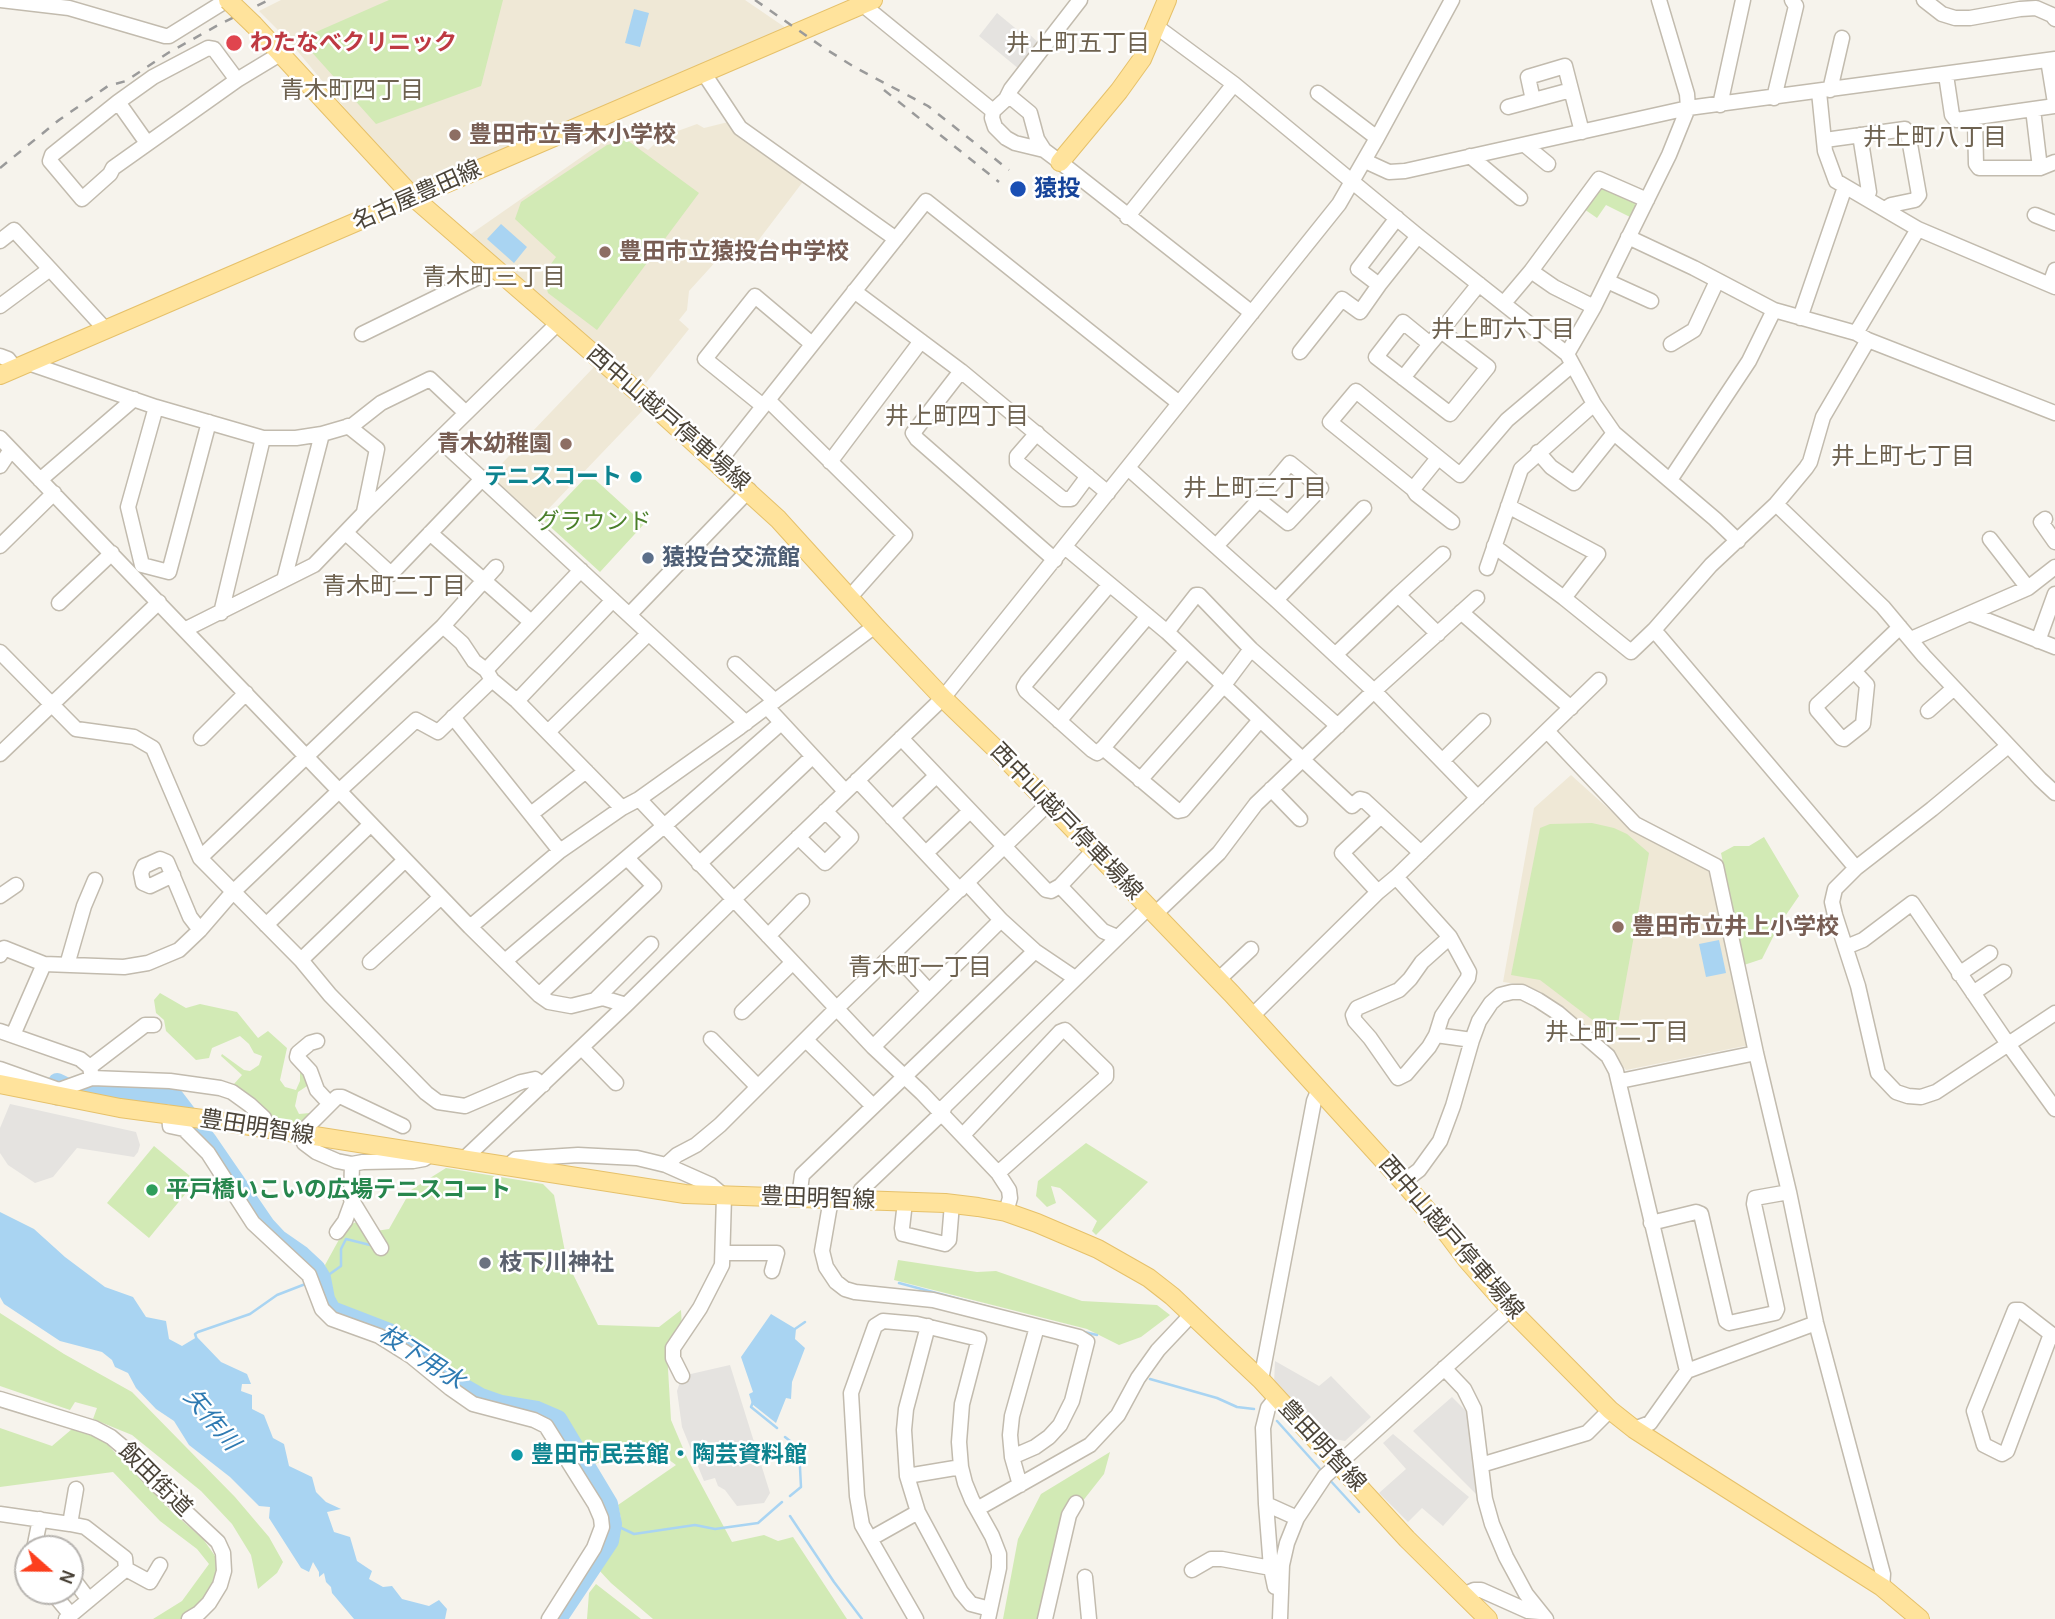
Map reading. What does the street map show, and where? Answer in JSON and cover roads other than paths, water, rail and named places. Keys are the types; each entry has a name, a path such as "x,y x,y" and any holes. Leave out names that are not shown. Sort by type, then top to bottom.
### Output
{"main road":[{"name":"西中山越戸停車場線","path":"227,0 254,25 413,197 718,463 778,519 943,698 1002,755 1252,1016 1404,1182 1466,1260 1510,1309 1610,1410 1634,1429 1882,1587 1920,1619"},
{"path":"1060,162 1142,59 1167,0"},
{"name":"名古屋豊田線","path":"14,369 865,1"},
{"name":"豊田明智線","path":"0,1084 64,1090 171,1116 509,1165 649,1189 724,1196 952,1204 1006,1212 1061,1231 1149,1278 1192,1314 1261,1380 1488,1619"}],"street":[{"path":"0,0 69,8 165,36 227,0"},
{"path":"1044,150 1016,143 997,131 992,118 993,111 1006,99 1080,0"},
{"path":"464,1159 943,698 1339,204 1452,0"},
{"path":"1452,523 1330,422 1356,391 1460,475 1507,420 1570,359 1669,155 1688,108 1687,94 1659,0"},
{"path":"1720,105 1743,0"},
{"path":"1774,98 1796,6 1792,0"},
{"path":"1924,0 1942,14 1955,18 2036,8 2055,19"},
{"path":"865,1 993,111"},
{"path":"1157,27 1234,84 1570,359 1594,404 1614,433 1738,541"},
{"path":"1842,38 1825,91 1825,151 1836,181 1918,229 2052,285 2055,270"},
{"path":"237,80 214,49 208,48 153,76 52,155 50,161 82,199 113,169 147,143 237,80 280,54"},
{"path":"1364,160 1389,172 1405,171 1688,108 2052,59 2055,105 1956,120 1953,118 1946,75"},
{"path":"1533,100 1528,77 1565,66 1582,132"},
{"path":"703,72 740,128 896,239"},
{"path":"1128,217 1234,84"},
{"path":"1508,107 1571,90"},
{"path":"1318,93 1377,138"},
{"path":"1006,99 1013,99 1031,116 1037,139 1044,150 1252,313"},
{"path":"117,102 147,143"},
{"path":"2033,109 2040,168"},
{"path":"1016,143 1027,130 1031,116"},
{"path":"1975,118 1976,164 1979,168 2040,168 2055,162"},
{"path":"1825,139 1905,129 1908,133 1919,195 1914,200 1885,209"},
{"path":"1860,135 1869,192 1865,198"},
{"path":"1525,145 1548,164"},
{"path":"1470,156 1520,198"},
{"path":"1504,303 1600,179 1647,200"},
{"path":"1800,318 1845,187"},
{"path":"718,463 926,201 1179,403"},
{"path":"2035,215 2055,223"},
{"path":"1380,285 1358,269 1396,218"},
{"path":"1494,546 1631,652 1711,565 1776,504 1810,463 1823,417 1918,229"},
{"path":"0,241 14,230 105,329"},
{"path":"1300,352 1342,299 1360,312 1418,236"},
{"path":"1628,237 1774,310 1862,337 2055,413"},
{"path":"362,334 495,269"},
{"path":"0,306 50,270"},
{"path":"1531,271 1553,287 1594,307"},
{"path":"1607,281 1651,301"},
{"path":"1671,344 1694,330 1717,281"},
{"path":"1403,378 1479,284"},
{"path":"854,291 961,371 1108,492"},
{"path":"812,344 755,296 705,359 765,403 905,535 850,597"},
{"path":"1670,480 1749,361 1774,310"},
{"path":"1430,344 1403,322 1376,357 1450,414 1488,366 1441,331"},
{"path":"186,629 314,565 558,323"},
{"path":"830,462 921,341"},
{"path":"0,356 8,359 14,369 134,399 263,438 296,438 353,425 381,403 430,379 466,413"},
{"path":"961,371 913,433 1055,560"},
{"path":"40,480 134,399"},
{"path":"1487,568 1521,469 1594,404"},
{"path":"136,569 128,507 156,407"},
{"path":"136,569 169,572 209,422"},
{"path":"348,426 377,449 363,514"},
{"path":"1037,433 1017,456 1017,462 1063,499 1070,499 1088,476"},
{"path":"1538,452 1551,467 1574,484 1614,433"},
{"path":"284,580 322,434"},
{"path":"0,438 112,553 136,569 159,603 470,927 540,995 549,1002 571,1006 603,998 626,1005"},
{"path":"220,613 263,438"},
{"path":"440,440 746,723"},
{"path":"0,466 10,451"},
{"path":"1413,489 1438,457"},
{"path":"1128,468 1374,691 1478,798"},
{"path":"346,533 391,574 482,479"},
{"path":"629,614 749,491"},
{"path":"0,546 54,493"},
{"path":"1216,546 1259,500"},
{"path":"1776,504 1883,607 2007,746 2055,793"},
{"path":"1508,506 1598,554 1564,598"},
{"path":"1276,600 1364,508"},
{"path":"2045,519 2041,522 2055,541"},
{"path":"430,533 531,622"},
{"path":"1990,539 2028,588"},
{"path":"1065,547 1167,632 1352,806 1360,799 1364,800 1421,853"},
{"path":"59,603 112,553"},
{"path":"1335,656 1443,554"},
{"path":"1911,639 2028,588 2055,567"},
{"path":"200,858 443,626 496,568"},
{"path":"1,949 44,964 124,967 148,963 179,950 232,893 416,720 438,732 489,675 531,622 581,570"},
{"path":"1109,585 1024,687 1092,750 1097,752 1103,748 1186,651"},
{"path":"2038,641 2055,594"},
{"path":"1167,632 1196,595 1199,595 1251,649 1338,726"},
{"path":"1398,595 1437,634"},
{"path":"855,1200 862,1190 942,1113 945,1106 1117,937 1152,911 1219,853 1256,804 1271,789 1477,598"},
{"path":"517,701 614,600"},
{"path":"0,754 159,603"},
{"path":"1461,612 1572,708"},
{"path":"1971,614 2055,648"},
{"path":"1059,721 1149,616"},
{"path":"443,626 462,643 474,661 622,808"},
{"path":"470,927 561,851 746,723 875,626"},
{"path":"1854,671 1867,684 1863,724 1844,739 1817,710 1817,705 1900,627"},
{"path":"1654,630 1856,868"},
{"path":"548,732 648,634"},
{"path":"1140,780 1224,685 1251,649"},
{"path":"0,652 76,729 134,737 153,748 200,858 426,1093 438,1102 465,1106 521,1082 535,1079 542,1085"},
{"path":"735,664 771,704 781,723 845,791"},
{"path":"1252,1016 1599,680"},
{"path":"1928,712 1954,688"},
{"path":"201,738 246,693"},
{"path":"453,717 561,851"},
{"path":"1103,748 1178,811 1183,810 1260,720"},
{"path":"1442,761 1483,721"},
{"path":"505,961 781,723"},
{"path":"1547,731 1634,824 1716,866 1816,1323 1883,1574 1882,1587"},
{"path":"901,738 1045,890 1051,891 1060,886 1094,850"},
{"path":"2007,746 1835,888 1835,915 1858,986 1878,1073 1896,1092 1908,1096 1928,1096 2055,1013"},
{"path":"699,864 812,757"},
{"path":"531,814 586,771"},
{"path":"892,818 936,776"},
{"path":"857,780 926,853 1035,951 1075,978"},
{"path":"1271,789 1300,819"},
{"path":"639,799 792,963 998,1173 1009,1190 1006,1212"},
{"path":"666,1165 720,1125 1048,804"},
{"path":"798,836 825,863 851,837 825,811"},
{"path":"926,853 970,811"},
{"path":"1378,892 1342,853 1381,816"},
{"path":"266,925 371,824"},
{"path":"540,995 654,886 627,858"},
{"path":"301,960 405,860"},
{"path":"173,876 190,917 200,930"},
{"path":"1396,877 1450,937 1469,972 1468,978 1441,1016 1436,1035 1429,1046 1406,1074 1398,1077 1353,1015 1357,1008 1399,990 1427,957 1450,937"},
{"path":"67,965 84,906 95,880"},
{"path":"0,896 16,885"},
{"path":"1060,886 1103,932 1117,937"},
{"path":"370,962 441,897"},
{"path":"768,936 802,901"},
{"path":"1846,947 1863,940 1912,903 2055,1109"},
{"path":"873,1047 1000,920"},
{"path":"596,999 651,944"},
{"path":"1218,980 1251,949"},
{"path":"799,1198 802,1175 1035,951"},
{"path":"894,953 928,990"},
{"path":"1959,974 1990,953"},
{"path":"742,1012 792,963"},
{"path":"44,964 6,1033 80,1059 91,1072 220,1088 232,1092 264,1118 266,1129"},
{"path":"1973,993 2004,972"},
{"path":"1404,1182 1419,1170 1440,1141 1479,1021 1491,1003 1500,995 1522,992 1558,1013 1608,1056 1619,1081 1650,1223 1687,1371"},
{"path":"0,1069 64,1090 91,1072 145,1025 154,1026"},
{"path":"963,1135 1060,1032 1065,1030 1106,1070 1106,1077 998,1173"},
{"path":"1436,1035 1472,1040"},
{"path":"711,1039 758,1087"},
{"path":"806,1040 873,1106"},
{"path":"317,1041 310,1043 297,1057 310,1071 317,1090 330,1104"},
{"path":"582,1048 616,1083"},
{"path":"1619,1081 1756,1053"},
{"path":"1261,1380 1318,1089"},
{"path":"403,1126 337,1097 307,1127 303,1135 304,1143 316,1152 352,1164 413,1161 430,1155"},
{"path":"171,1116 170,1126 184,1129 208,1153 253,1223 312,1282 322,1309 332,1319 379,1336 411,1356 473,1404 543,1423 584,1487 601,1518 602,1527 589,1571 549,1619"},
{"path":"509,1165 516,1159 578,1155 638,1158 666,1165 711,1185 724,1196 722,1265 673,1348 673,1358 682,1376"},
{"path":"337,1232 345,1221 352,1202 352,1164"},
{"path":"1650,1223 1696,1212 1701,1214 1726,1321 1729,1323 1775,1313 1777,1309 1754,1204 1755,1198 1789,1192"},
{"path":"831,1199 822,1251 826,1267 836,1282 845,1289 933,1300 1079,1337 1087,1342 1068,1413 1049,1437 1035,1447 1012,1457"},
{"path":"352,1202 380,1245"},
{"path":"905,1202 903,1234 945,1244 949,1240 952,1204"},
{"path":"723,1253 777,1253 772,1271"},
{"path":"1280,1612 1282,1565 1287,1543 1297,1518 1325,1476 1510,1309"},
{"path":"2015,1310 2020,1310 2053,1336 2007,1451 2002,1454 1983,1445 1974,1411 2015,1310"},
{"path":"928,1326 906,1409 904,1430 907,1476 918,1512 961,1592 971,1604 989,1614 999,1568 999,1554 972,1500 961,1466 959,1442 962,1404 986,1313"},
{"path":"977,1509 1090,1445 1118,1415 1138,1378 1158,1350 1192,1314"},
{"path":"916,1619 862,1525 857,1496 851,1405 854,1383 876,1326 883,1321 928,1326 979,1339"},
{"path":"1634,1429 1650,1423 1687,1371 1816,1323"},
{"path":"1020,1485 1012,1457 1012,1416 1037,1327"},
{"path":"1444,1368 1464,1389 1474,1409 1485,1499 1492,1524 1526,1594 1543,1616"},
{"path":"1277,1397 1268,1408 1263,1429 1271,1568 1280,1612"},
{"name":"飯田街道","path":"0,1399 94,1428 111,1437 218,1542 223,1553 224,1571 220,1585 200,1613 189,1619"},
{"path":"1481,1465 1587,1433 1610,1410"},
{"path":"907,1476 961,1466"},
{"path":"71,1524 76,1489"},
{"path":"1045,1619 1069,1515 1076,1503"},
{"path":"1266,1504 1297,1518"},
{"path":"870,1539 918,1512"},
{"path":"0,1514 85,1527 125,1558 126,1569"},
{"path":"37,1535 40,1520"},
{"path":"1192,1570 1211,1559 1271,1568"},
{"path":"126,1569 150,1582 160,1565"},
{"path":"69,1617 126,1569"},
{"path":"1085,1577 1089,1619"},
{"path":"1463,1595 1481,1590 1543,1616"},
{"path":"84,1593 89,1600"}],"water":[{"path":"634,9 649,13 640,47 625,43"},
{"path":"501,224 527,247 514,263 487,239"},
{"path":"1719,940 1726,973 1706,977 1699,944"},
{"name":"矢作川","path":"0,1212 34,1229 105,1287 133,1297 146,1317 166,1321 169,1339 182,1346 197,1337 221,1362 247,1374 251,1384 242,1384 241,1391 252,1395 252,1409 264,1415 273,1438 284,1444 289,1466 312,1477 316,1492 326,1502 341,1509 327,1512 334,1532 350,1537 357,1561 372,1571 369,1579 383,1587 392,1586 402,1599 429,1606 439,1600 447,1609 445,1619 354,1619 332,1593 324,1573 319,1577 313,1562 309,1572 301,1568 269,1518 270,1507 259,1506 230,1477 189,1445 174,1421 156,1409 136,1388 128,1373 115,1367 112,1360 102,1352 60,1341 4,1304 0,1297"},
{"path":"771,1314 796,1329 795,1339 805,1348 792,1382 791,1399 786,1398 776,1423 752,1404 749,1394 753,1392 741,1357"}],"waterway":[{"name":"枝下用水","path":"57,1082 76,1091 106,1090 174,1096 266,1225 279,1239 316,1268 332,1310 389,1332 422,1353 453,1381 481,1397 501,1404 537,1410 558,1419 609,1504 613,1524 610,1541 558,1619"},
{"path":"318,1280 341,1266 341,1249 346,1239 374,1246"},
{"path":"196,1337 198,1332 250,1314 277,1295 308,1283"},
{"path":"899,1283 996,1309"},
{"path":"792,1331 805,1322"},
{"path":"1080,1331 1097,1335"},
{"path":"1150,1379 1217,1398 1237,1407 1254,1409"},
{"path":"753,1402 751,1407 777,1428"},
{"path":"1277,1421 1321,1470"},
{"path":"785,1437 799,1448 801,1487 790,1496"},
{"path":"1328,1478 1359,1512"},
{"path":"613,1524 634,1534 695,1525 715,1529 758,1523 782,1502"},
{"path":"790,1516 862,1619"}],"railway":[{"path":"0,168 59,120 108,86 126,81 168,53 269,0"},
{"path":"755,0 856,68 928,106 1009,170"},
{"path":"884,90 999,182"}],"place":[{"name":"わたなべクリニック","path":"234,43"},
{"name":"豊田市立青木小学校","path":"455,135"},
{"name":"猿投","path":"1018,189"},
{"name":"豊田市立猿投台中学校","path":"605,252"},
{"name":"青木幼稚園","path":"566,444"},
{"name":"テニスコート","path":"636,477"},
{"name":"猿投台交流館","path":"648,558"},
{"name":"豊田市立井上小学校","path":"1618,927"},
{"name":"平戸橋いこいの広場テニスコート","path":"152,1190"},
{"name":"枝下川神社","path":"485,1263"},
{"name":"豊田市民芸館・陶芸資料館","path":"517,1455"}],"district":[{"name":"井上町五丁目","path":"1078,44"},
{"name":"青木町四丁目","path":"352,91"},
{"name":"井上町八丁目","path":"1935,138"},
{"name":"青木町三丁目","path":"494,278"},
{"name":"井上町六丁目","path":"1503,330"},
{"name":"井上町四丁目","path":"957,417"},
{"name":"井上町七丁目","path":"1903,457"},
{"name":"井上町三丁目","path":"1255,489"},
{"name":"青木町二丁目","path":"394,587"},
{"name":"青木町一丁目","path":"920,968"},
{"name":"井上町二丁目","path":"1617,1033"}],"park label":[{"name":"グラウンド","path":"594,522"}]}
